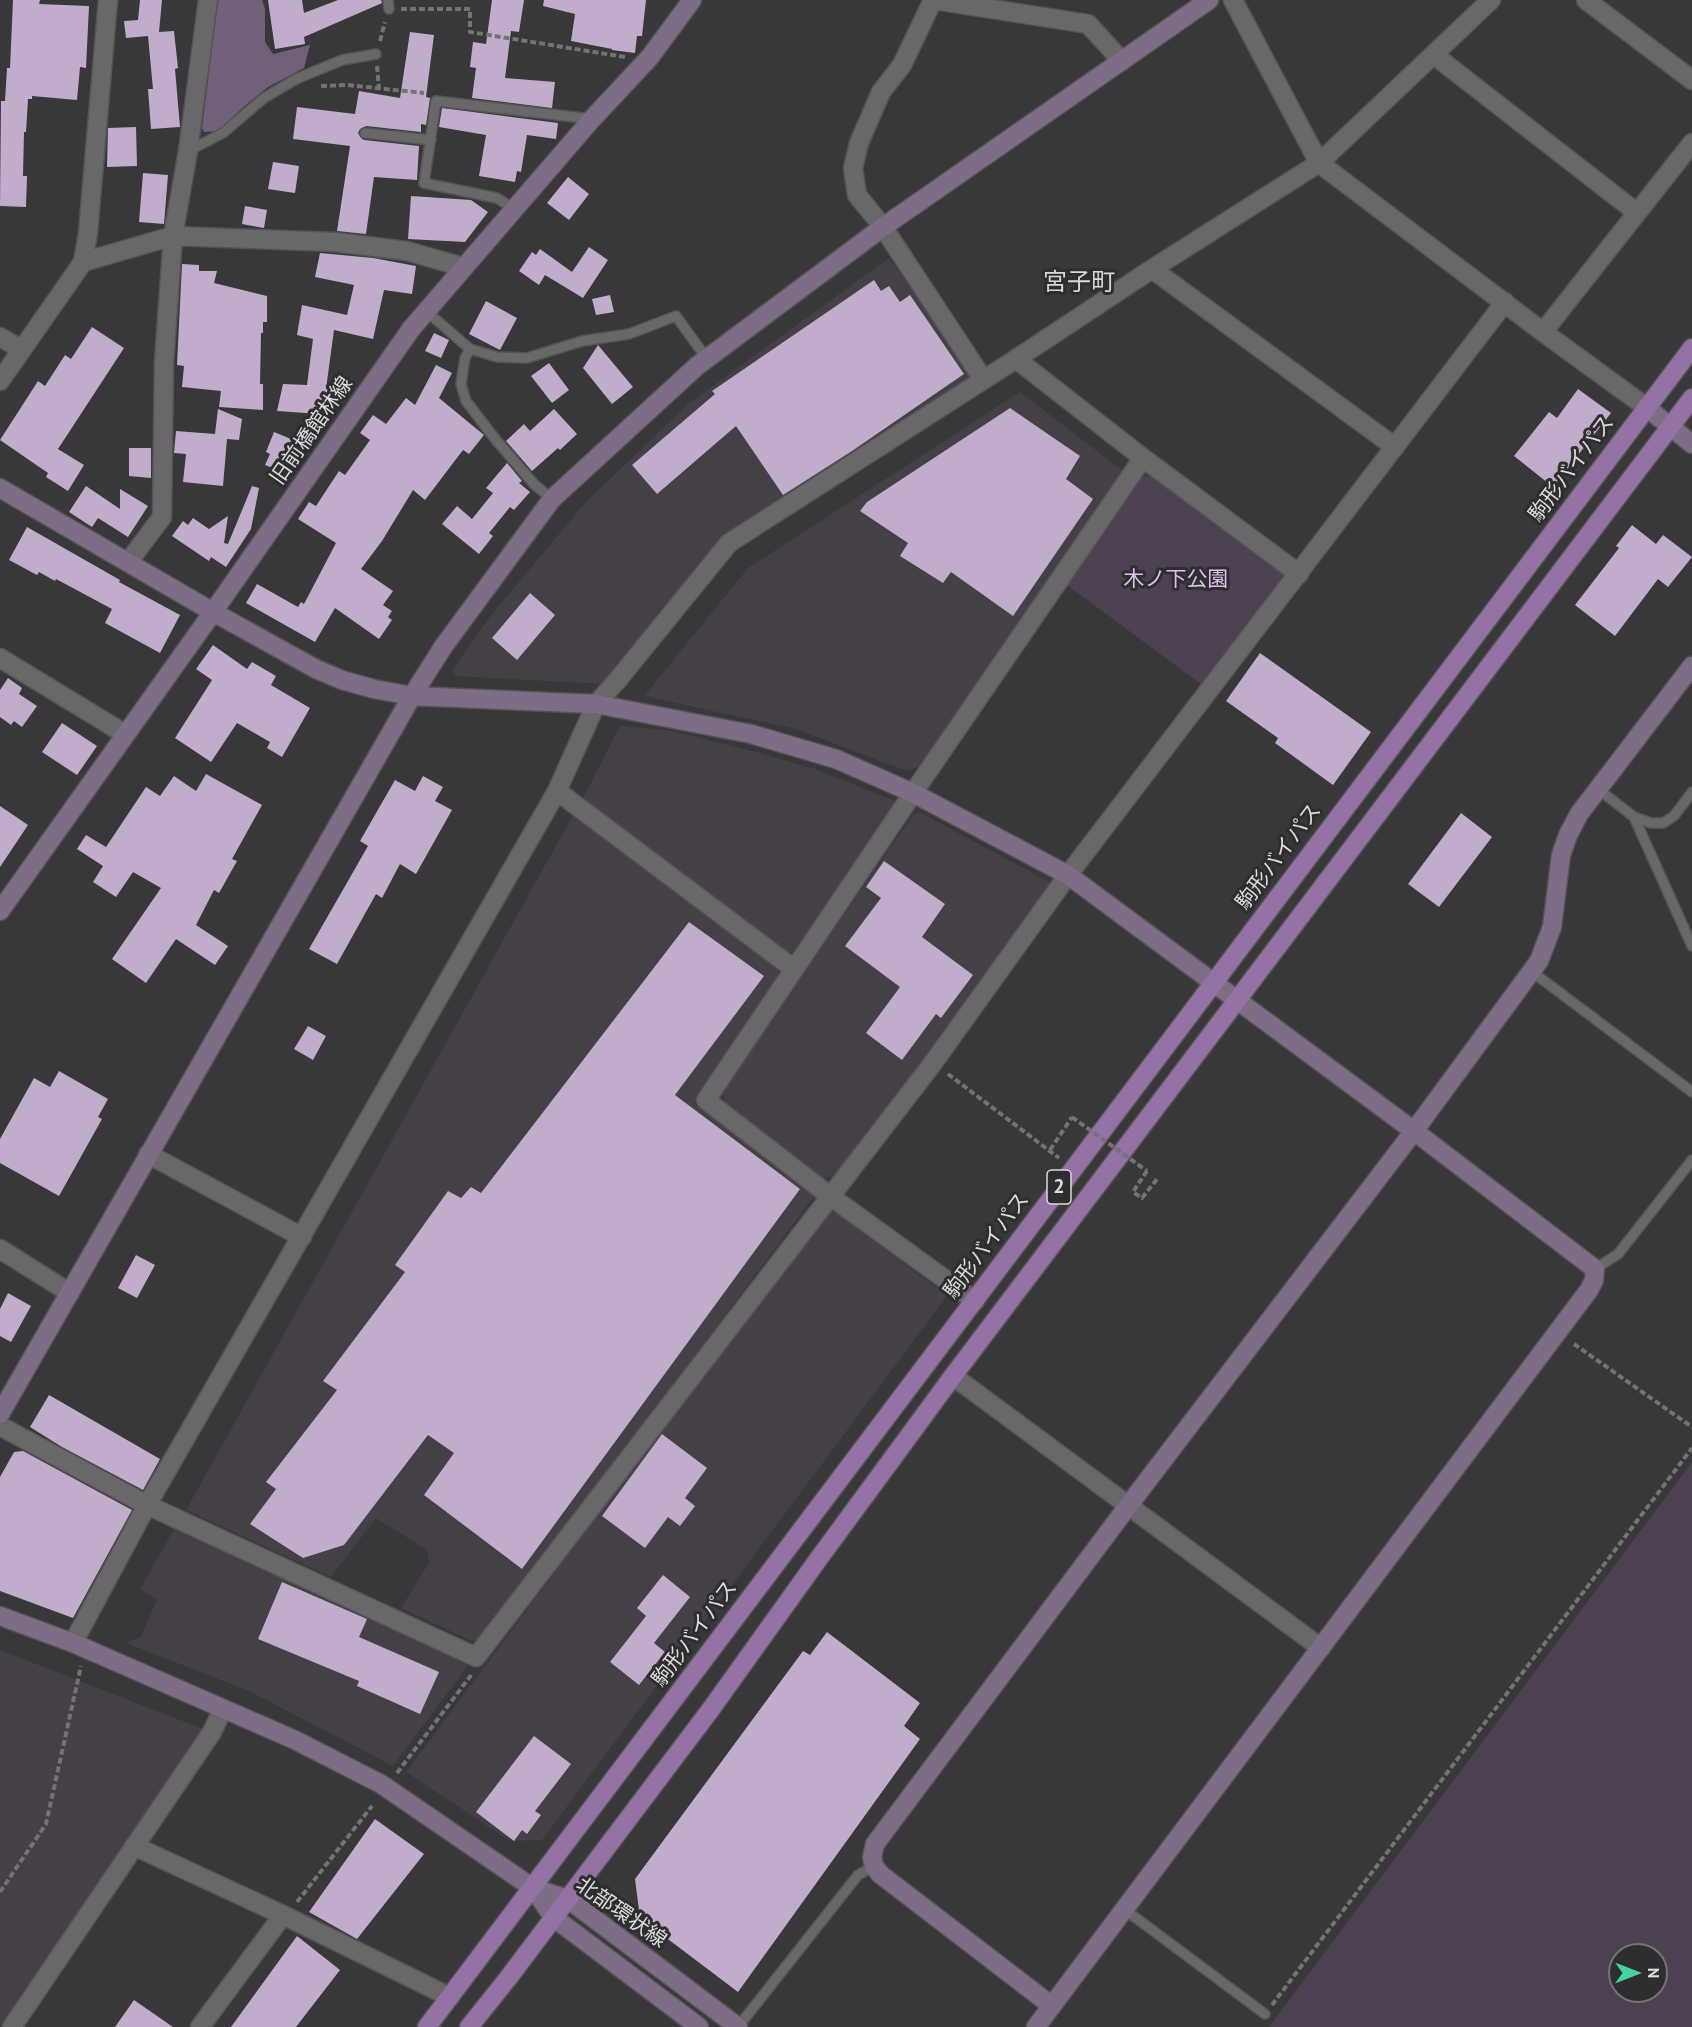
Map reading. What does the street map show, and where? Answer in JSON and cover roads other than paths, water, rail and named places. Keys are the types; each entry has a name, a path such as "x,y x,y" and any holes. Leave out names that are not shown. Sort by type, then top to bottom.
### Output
{"main road":[{"name":"駒形バイパス","path":"427,2027 975,1301 1212,982 1692,348"},
{"name":"2","path":"473,2026 711,1709 953,1376 1692,398"}],"street":[{"path":"0,381 83,262 88,233 108,0"},
{"path":"129,561 162,517 164,362 173,236 188,151 208,0"},
{"name":"旧前橋館林線","path":"0,911 411,329 592,119 646,60 692,0"},
{"path":"984,379 883,227 857,195 853,168 859,143 881,92 902,65 933,0 1088,24 1122,61"},
{"path":"0,1414 411,696 443,647 552,499 707,359 883,227 1209,0"},
{"path":"1233,0 1319,164 1646,407 1692,444"},
{"path":"79,1645 147,1505 557,791 596,704 624,673 729,543 1152,269 1319,164 1491,0"},
{"path":"1586,0 1692,80"},
{"path":"1434,55 1636,212"},
{"path":"1543,332 1692,143"},
{"path":"83,262 173,236 335,242 407,251 463,267"},
{"path":"1152,269 1395,447"},
{"path":"0,1426 147,1505 476,1657 933,1063 1068,875 1505,302"},
{"path":"0,337 21,349"},
{"path":"1016,359 1143,458 1299,574"},
{"path":"975,1301 830,1196 706,1100 1143,458"},
{"path":"0,488 316,669 374,689 411,696 596,704 752,734 836,759 913,793 1068,875 1239,1000 1595,1269 1594,1280 1589,1290 1036,2027"},
{"path":"0,658 125,734"},
{"path":"1052,2006 889,1881 874,1866 872,1857 875,1844 1128,1506 1414,1131 1539,961 1552,927 1561,855 1568,835 1579,814 1692,666"},
{"path":"557,791 794,969"},
{"path":"148,1154 302,1237"},
{"path":"0,1249 70,1293"},
{"path":"953,1376 1321,1648"},
{"path":"0,1616 79,1645 295,1740 381,1784 533,1888"},
{"path":"12,2027 212,1732 223,1709"},
{"path":"134,1846 450,1996"},
{"name":"北部環状線","path":"533,1888 568,1899 738,2027"},
{"name":"北部環状線","path":"533,1888 553,1917 699,2027"},
{"path":"200,2027 283,1915"}],"lane":[{"path":"188,151 223,133 264,98 296,79 342,60 376,54"},
{"path":"514,209 497,198 424,183 436,101 592,119"},
{"path":"365,133 430,140"},
{"path":"426,311 470,349 497,357 527,358 582,341 629,334 676,316 707,359"},
{"path":"470,349 465,357 461,384 466,401 534,484 552,499"},
{"path":"1598,789 1634,817 1651,823 1663,822 1674,816 1692,792"},
{"path":"1634,817 1692,946"},
{"path":"1531,971 1692,1092"},
{"path":"1595,1269 1618,1254 1692,1160"},
{"path":"738,2027 858,1875 874,1866"},
{"path":"1124,1909 1265,2014"}],"district":[{"name":"宮子町","path":"1079,283"}],"park label":[{"name":"木ノ下公園","path":"1176,580"}]}
